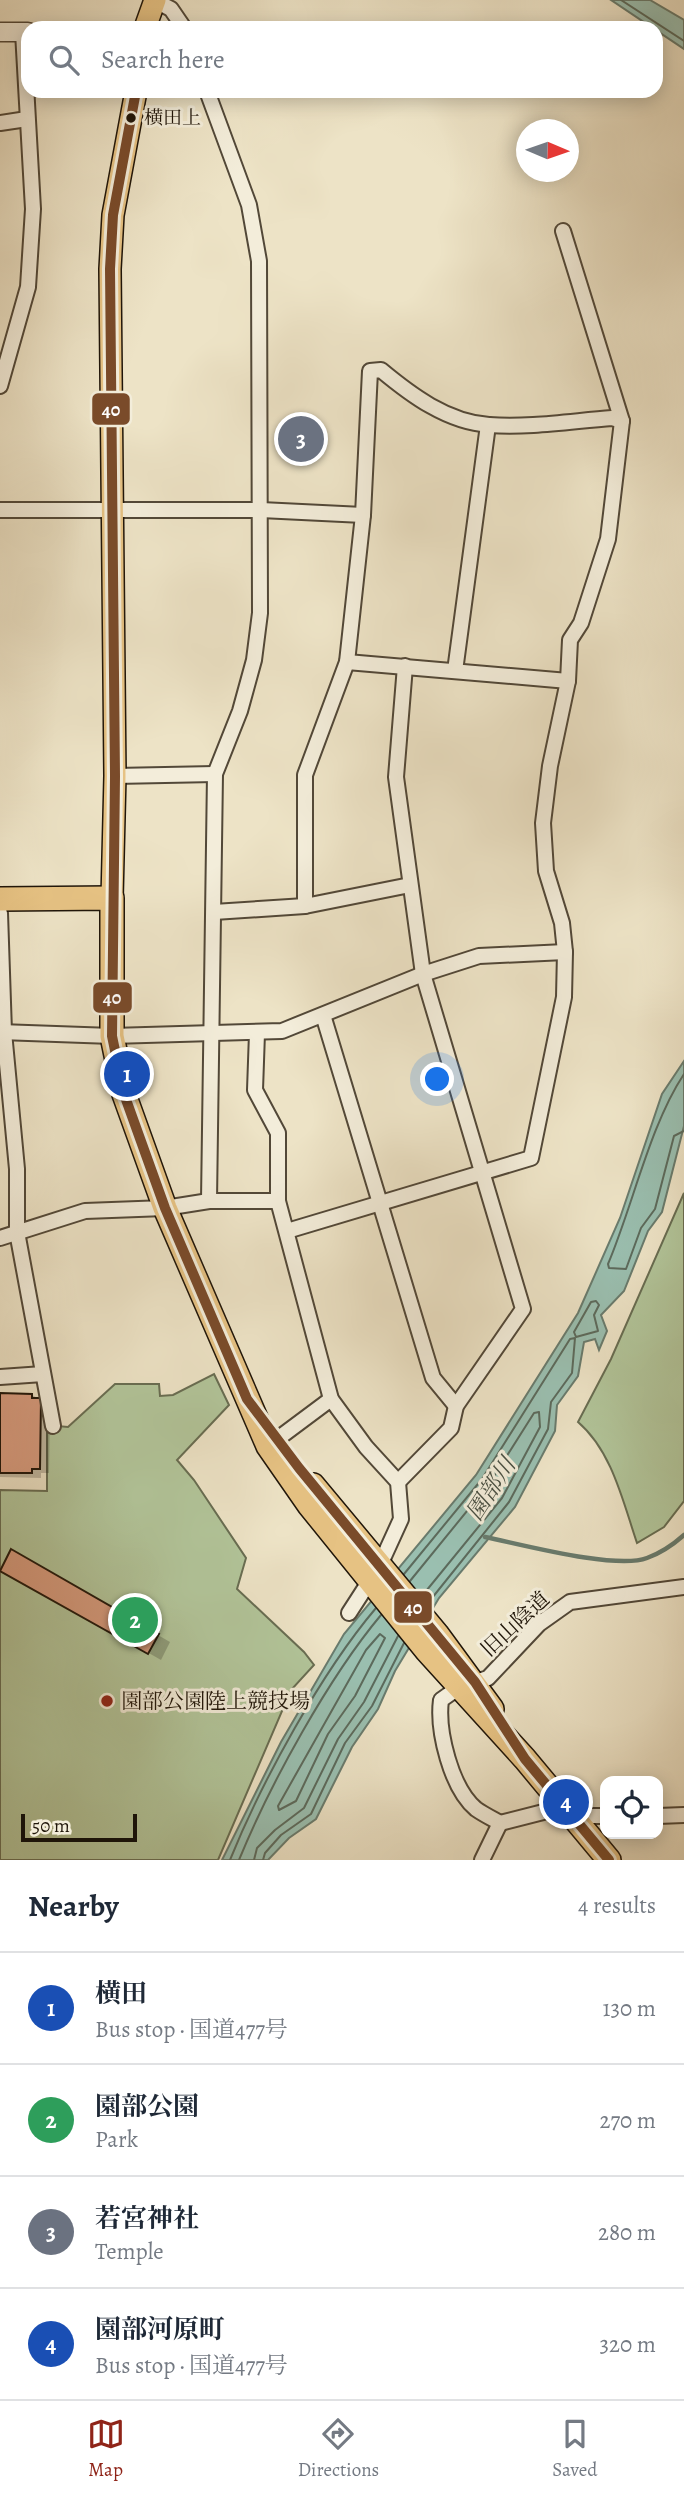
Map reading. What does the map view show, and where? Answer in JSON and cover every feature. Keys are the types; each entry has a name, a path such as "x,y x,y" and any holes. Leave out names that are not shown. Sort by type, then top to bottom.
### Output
{"highway":[{"path":"0,899 113,898 112,1037 124,1094 165,1208 247,1399 272,1443 377,1577 609,1860"}],"main road":[{"path":"144,21 145,0"},
{"path":"146,21 154,0"},
{"path":"113,898 115,776 110,269 113,215 135,98"}],"street":[{"path":"154,0 171,9 179,21"},
{"path":"0,32 21,32"},
{"path":"0,386 28,287 33,209 27,98"},
{"path":"209,1201 215,774 240,711 254,660 260,613 261,510 259,261 249,205 210,98"},
{"path":"0,122 27,119"},
{"path":"287,1231 531,1158 564,997 565,952 562,923 547,871 543,823 550,766 568,681 570,640 581,623 608,539 622,421 563,231"},
{"path":"304,906 305,775 347,662 363,515 370,371 381,370 413,397 448,414 488,425 612,418 622,421"},
{"path":"455,671 488,425"},
{"path":"0,510 261,510 363,515"},
{"path":"347,662 568,681"},
{"path":"398,1482 451,1428 456,1406 523,1309 423,974 397,777 405,667"},
{"path":"115,776 215,774"},
{"path":"214,912 304,906 410,885"},
{"path":"0,913 2,1032 17,1169 17,1232 53,1426"},
{"path":"2,1032 112,1037 210,1036 282,1031 423,974 479,956 565,952"},
{"path":"323,1015 433,1378 456,1406"},
{"path":"257,1033 256,1090 278,1133 278,1201 331,1399 366,1447 398,1482 401,1520 377,1577 348,1613"},
{"path":"0,1238 85,1211 165,1208 209,1201 278,1201"},
{"path":"0,1377 43,1374"},
{"path":"272,1443 331,1399"},
{"name":"旧山陰道","path":"500,1823 475,1808 457,1783 438,1721 441,1700 466,1685 488,1678 539,1624 570,1602 684,1587"},
{"path":"482,1860 500,1823 567,1812 600,1815"},
{"path":"663,1816 684,1815"}],"shaded area":[{"path":"684,1193 684,1501 664,1527 637,1543 608,1462 600,1447 578,1422 611,1359"},
{"path":"214,1374 229,1405 177,1460 194,1480 246,1558 237,1589 304,1652 314,1665 291,1690 218,1860 0,1860 0,1490 47,1491 47,1425 68,1427 115,1384 159,1384 160,1396 173,1395"}],"water":[{"path":"611,0 650,0 684,20 684,49 663,35 663,21 642,21"},
{"name":"園部川","path":"684,1061 684,1126 662,1212 648,1231 624,1291 601,1315 607,1331 599,1350 595,1339 584,1342 578,1376 557,1405 555,1431 515,1507 439,1598 395,1671 378,1709 352,1747 316,1819 289,1838 268,1860 222,1860 281,1742 344,1634 476,1475 578,1313 620,1218 662,1094"}],"building":[{"path":"0,1393 32,1394 32,1398 41,1398 40,1469 32,1469 32,1473 0,1473"},
{"path":"11,1549 159,1634 148,1654 0,1571"}],"waterway":[{"path":"485,1537 568,1555 633,1561 657,1554 684,1535"}],"transit line":[{"name":"40","path":"135,98 113,215 110,269 115,776 112,1036 124,1094 165,1208 247,1399 299,1468 475,1682 525,1759 609,1860"}],"place":[{"name":"横田上","path":"131,118"},
{"name":"若宮神社","path":"301,439"},
{"name":"横田","path":"127,1074"},
{"name":"園部公園","path":"135,1620"},
{"name":"園部公園陸上競技場","path":"107,1701"},
{"name":"園部河原町","path":"566,1802"}]}
